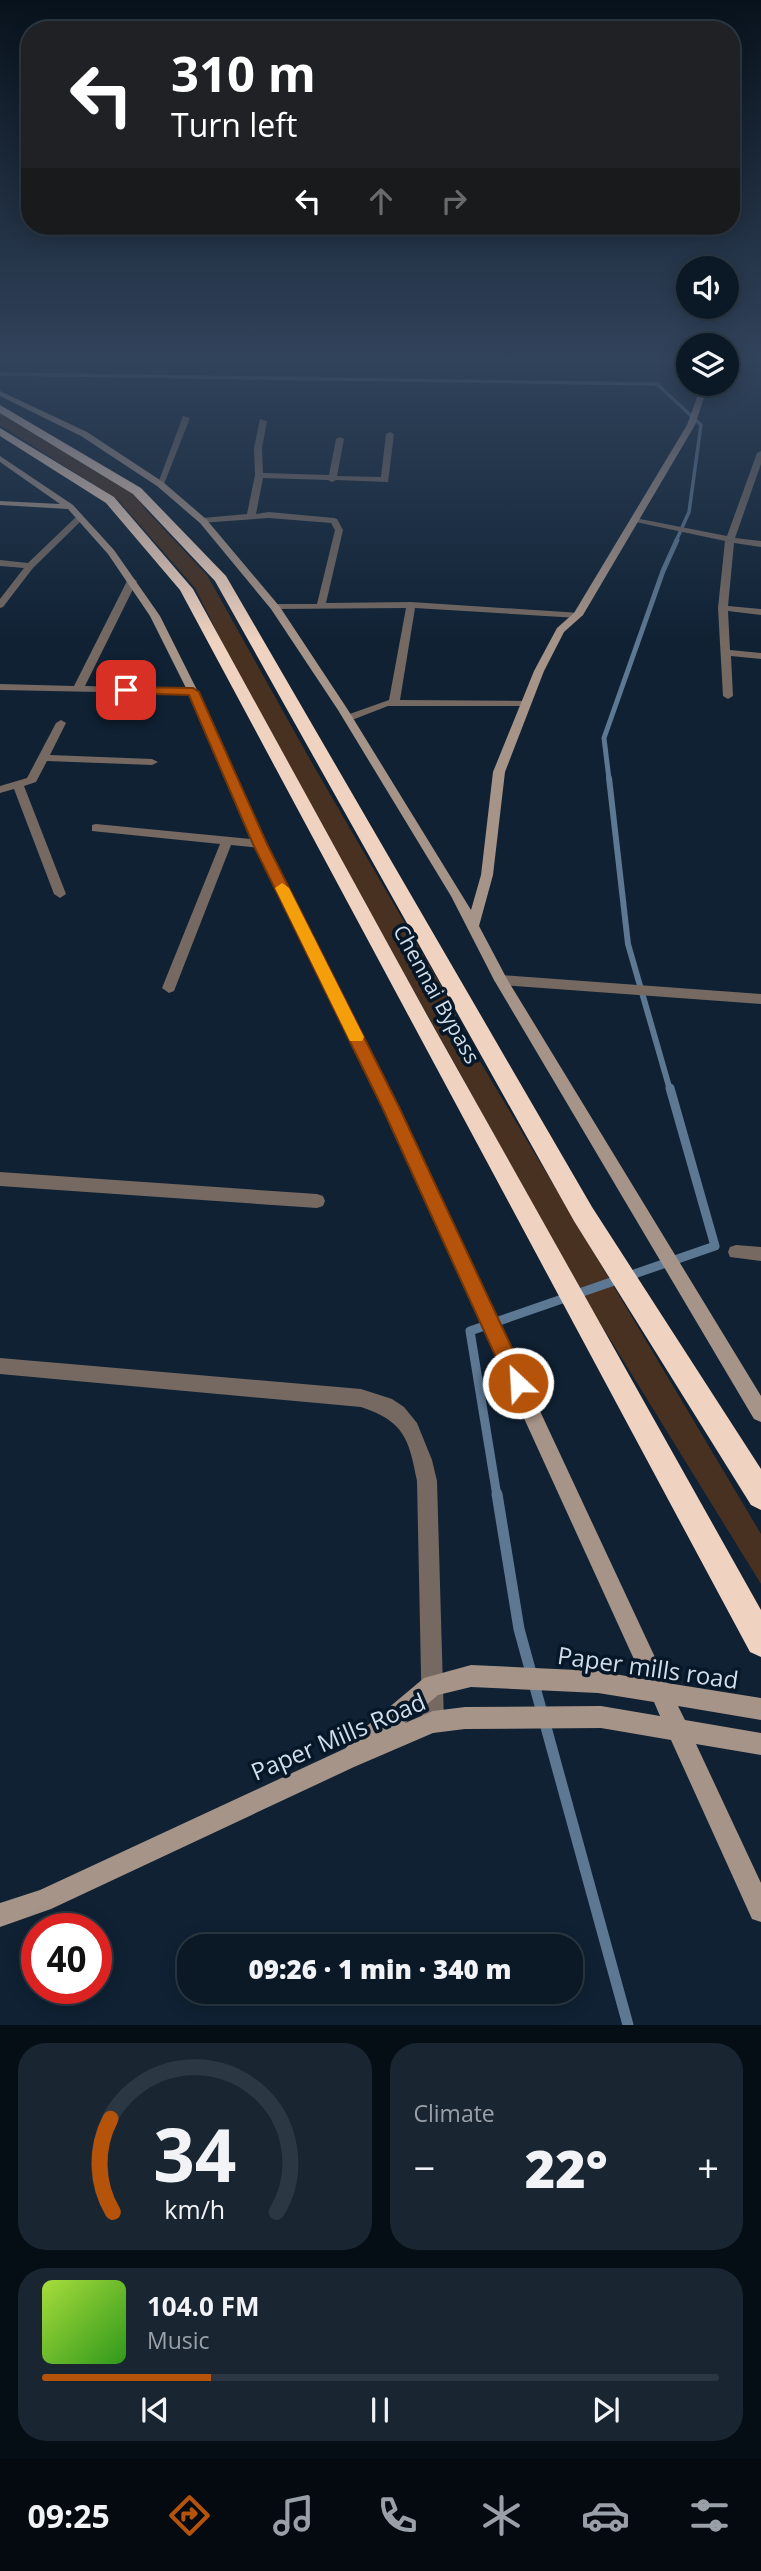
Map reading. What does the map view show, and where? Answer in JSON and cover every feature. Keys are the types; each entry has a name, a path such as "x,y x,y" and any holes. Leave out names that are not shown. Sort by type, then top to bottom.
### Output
{"highway":[{"name":"Chennai Bypass","path":"34,452 110,500 187,589 416,1015 761,1641"},
{"name":"Chennai Bypass","path":"73,452 137,491 220,579 583,1214 761,1495"}],"street":[{"path":"111,452 160,484 203,521 275,607 348,718 473,925 501,980 761,1413"},
{"path":"160,484 172,452"},
{"path":"251,516 259,475 258,452"},
{"path":"332,480 337,452"},
{"path":"259,475 332,480 385,480 388,452"},
{"path":"473,925 487,874 499,772 539,671 561,630 578,615 674,452"},
{"path":"728,696 723,608 730,540 761,453"},
{"path":"1,460 70,507 111,552 155,616 193,692 260,844 390,1107 761,1910"},
{"path":"0,503 70,507"},
{"path":"203,521 251,516 325,519 338,524 339,530 321,605"},
{"path":"0,605 30,566 80,518"},
{"path":"635,521 761,544"},
{"path":"0,563 30,566"},
{"path":"78,689 132,581"},
{"path":"275,607 411,606 578,615"},
{"path":"394,703 411,606"},
{"path":"723,608 761,612"},
{"path":"725,653 761,656"},
{"path":"0,687 193,692"},
{"path":"348,718 394,703 526,704"},
{"path":"0,790 32,780 61,723"},
{"path":"44,758 152,762"},
{"path":"18,785 60,894"},
{"path":"96,828 260,844"},
{"path":"169,988 227,841"},
{"path":"501,980 761,999"},
{"path":"0,1179 317,1201"},
{"path":"736,1252 761,1254"},
{"path":"0,1366 361,1398 388,1407 407,1423 419,1445 427,1480 433,1722"},
{"name":"Paper mills road","path":"346,1759 432,1686 471,1676 598,1682 761,1709"},
{"name":"Paper Mills Road","path":"0,1915 43,1901 346,1759 433,1722 465,1718 601,1717 761,1744"}],"shaded area":[{"path":"43,452 68,452 132,490 146,510 207,575 439,982 475,1053 761,1534 761,1584 589,1305 242,682 195,588 118,500"}],"waterway":[{"path":"676,541 689,512 697,452"},
{"path":"609,779 604,738 663,571 677,540"},
{"path":"609,778 628,944 670,1090"},
{"path":"497,1496 470,1331 715,1246 670,1088"},
{"path":"497,1494 519,1629 628,2025"}],"slow traffic":[{"path":"282,888 356,1037"}],"route":[{"path":"126,690 193,692 260,844 390,1107 518,1383"}]}
